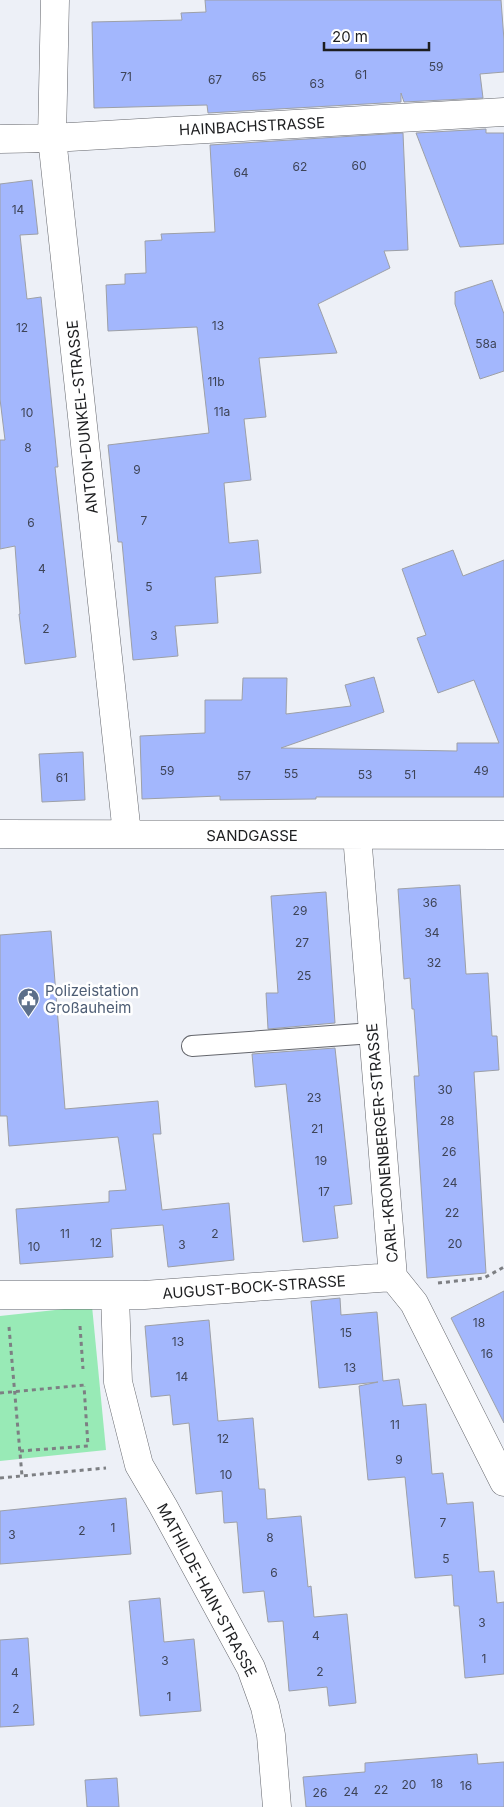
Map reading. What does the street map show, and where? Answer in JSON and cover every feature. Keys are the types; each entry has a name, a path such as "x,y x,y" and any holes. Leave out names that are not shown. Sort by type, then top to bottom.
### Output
{"street":[{"name":"ANTON-DUNKEL-STRASSE","path":"54,0 52,138 127,834"},
{"name":"HAINBACHSTRASSE","path":"0,139 52,138 504,112"},
{"name":"SANDGASSE","path":"0,834 504,835"},
{"name":"CARL-KRONENBERGER-STRASSE","path":"357,835 373,1033 398,1282 414,1303 504,1482"},
{"name":"AUGUST-BOCK-STRASSE","path":"3,1294 115,1296 398,1282"},
{"name":"MATHILDE-HAIN-STRASSE","path":"115,1296 118,1382 139,1465 251,1668 265,1706 271,1734 277,1807"}],"lane":[{"path":"192,1046 373,1033"}],"path":[{"path":"398,1282 484,1278 504,1267"},
{"path":"3,1294 9,1327 22,1476"},
{"path":"20,1451 88,1446 80,1322"},
{"path":"9,1327 18,1326"},
{"path":"0,1393 118,1382"},
{"path":"0,1478 139,1465"}],"green space":[{"path":"92,1306 106,1450 0,1461 0,1316"}],"building":[{"path":"205,0 501,0 504,72 480,74 483,98 404,102 401,93 401,102 208,113 207,105 94,108 92,22 182,20 181,13 206,12"},
{"path":"486,129 486,133 504,133 504,244 460,247 416,133"},
{"path":"403,133 408,250 384,251 390,268 318,304 337,353 259,358 266,417 244,419 251,480 224,483 229,543 258,540 261,573 215,577 218,623 175,626 178,656 133,660 122,542 118,542 108,445 209,433 197,327 108,331 106,285 125,284 125,274 146,273 145,241 162,240 161,234 215,232 210,145"},
{"path":"32,180 38,234 20,235 27,299 41,297 58,467 55,467 76,657 25,664 19,614 15,546 0,549 0,440 5,440 0,399 0,184"},
{"path":"492,280 504,314 504,371 480,379 455,304 455,292"},
{"path":"453,550 463,576 504,560 504,797 316,797 316,799 220,800 220,796 142,799 140,736 205,733 205,700 242,700 243,678 287,678 286,714 351,706 345,685 374,677 384,712 281,748 457,751 457,743 499,743 474,680 438,693 417,638 426,635 402,569"},
{"path":"83,752 85,800 42,802 39,754"},
{"path":"460,885 466,974 488,973 492,1036 497,1036 499,1070 474,1072 486,1273 427,1278 414,1076 419,1076 410,978 404,979 398,889"},
{"path":"326,892 335,1023 268,1029 266,993 278,993 271,896"},
{"path":"51,931 65,1109 158,1101 161,1134 153,1134 162,1210 229,1203 234,1260 168,1267 163,1225 111,1229 113,1257 20,1264 16,1209 109,1202 109,1191 126,1190 118,1137 9,1146 7,1116 0,1116 0,935"},
{"path":"335,1048 352,1204 334,1206 338,1238 303,1242 286,1084 255,1087 252,1054"},
{"path":"504,1291 504,1423 451,1318"},
{"path":"340,1298 341,1315 377,1312 383,1381 399,1379 403,1406 426,1404 432,1474 443,1473 447,1504 473,1502 479,1572 494,1571 497,1603 504,1602 504,1674 465,1678 459,1606 454,1606 452,1575 415,1578 405,1477 368,1480 359,1386 378,1382 319,1388 311,1301"},
{"path":"209,1320 218,1421 253,1418 259,1489 265,1489 267,1519 301,1516 308,1587 311,1586 314,1617 347,1614 356,1703 329,1706 327,1687 289,1691 283,1621 268,1622 264,1591 243,1593 237,1522 224,1523 222,1491 196,1494 189,1423 173,1425 170,1395 151,1397 145,1326"},
{"path":"126,1498 131,1554 0,1564 0,1511"},
{"path":"160,1598 164,1642 194,1639 201,1711 140,1716 129,1601"},
{"path":"28,1638 34,1725 0,1727 0,1640"},
{"path":"477,1754 478,1764 504,1762 504,1807 306,1807 303,1777 365,1772 365,1763"},
{"path":"117,1778 119,1807 87,1807 85,1780"}],"place":[{"name":"Polizeistation Großauheim","path":"29,1018"}]}
